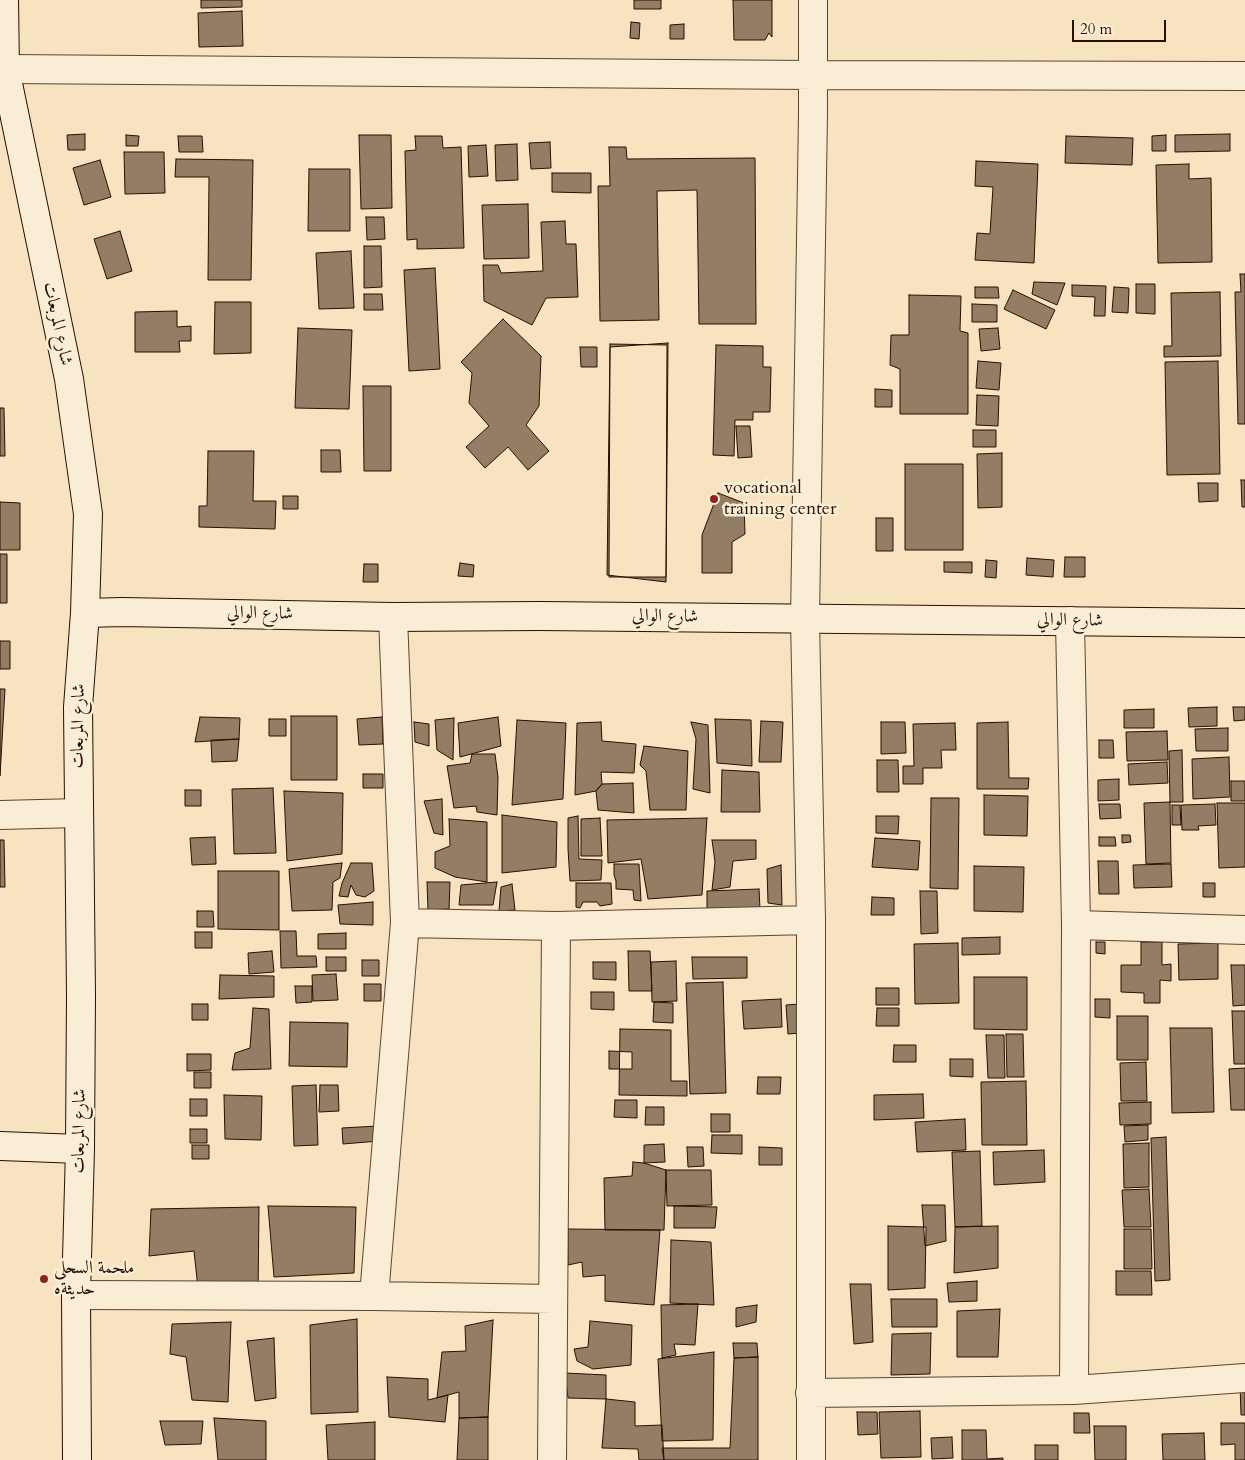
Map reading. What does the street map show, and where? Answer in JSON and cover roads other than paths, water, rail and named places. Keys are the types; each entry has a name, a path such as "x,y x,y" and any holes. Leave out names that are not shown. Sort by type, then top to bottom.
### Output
{"street":[{"name":"شارع المربعات","path":"4,0 3,69 68,379 88,514 78,707 81,985 80,1149 76,1295 77,1460"},
{"path":"811,1460 811,920 805,619 814,76 813,0"},
{"path":"3,69 814,76 1245,76"},
{"name":"شارع الوالي","path":"84,613 1245,623"},
{"path":"374,1296 405,923 393,617"},
{"path":"1070,621 1076,925 1074,1390"},
{"path":"0,815 79,813"},
{"path":"405,923 556,926 811,920"},
{"path":"1076,925 1245,930"},
{"path":"552,1460 556,926"},
{"path":"0,1146 80,1149"},
{"path":"76,1295 553,1299"},
{"path":"810,1393 1074,1390 1245,1378"}],"place":[{"name":"vocational training center","path":"714,499"},
{"name":"ملحمة السحلى حديثةه","path":"44,1279"}]}
